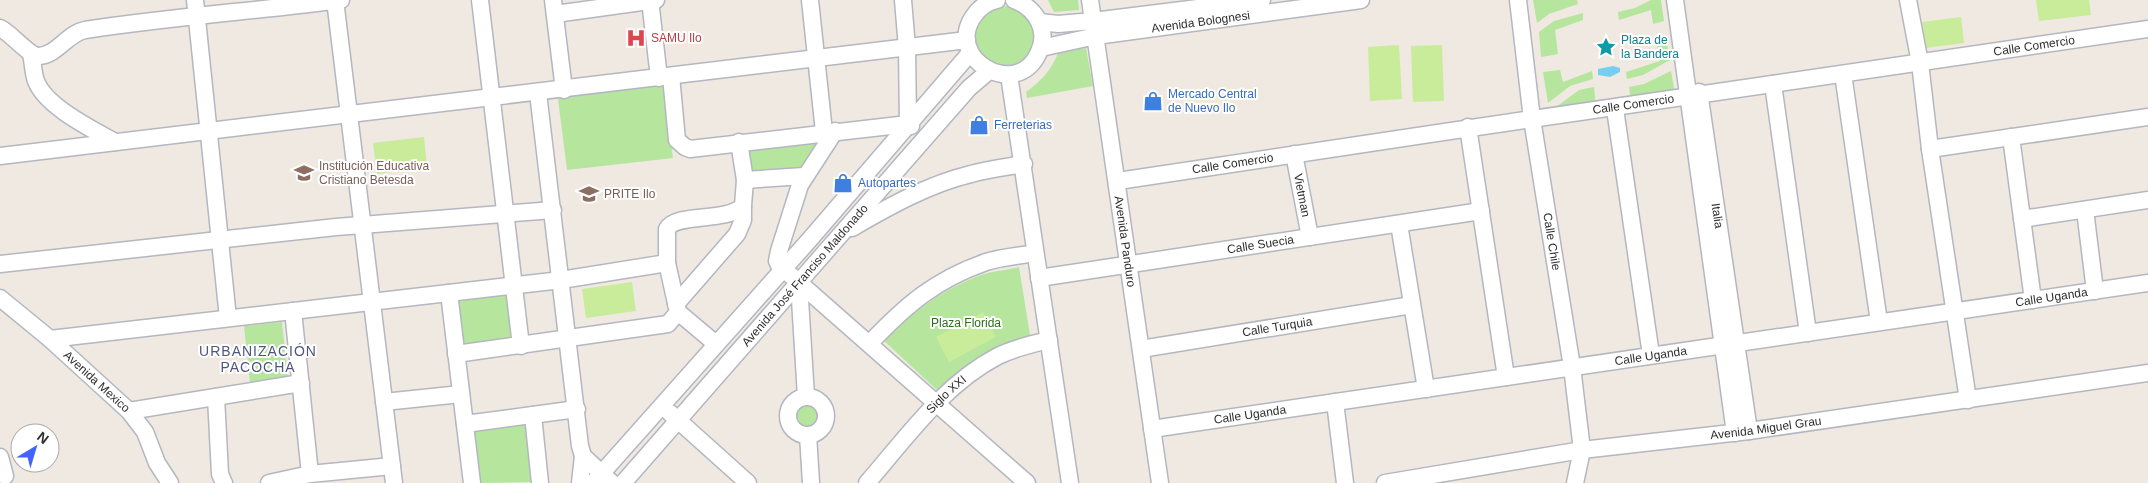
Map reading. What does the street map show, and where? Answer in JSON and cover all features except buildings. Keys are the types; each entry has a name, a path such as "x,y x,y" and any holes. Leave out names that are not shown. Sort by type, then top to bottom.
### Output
{"street":[{"path":"32,54 45,55 82,31 195,8 337,0 361,226 394,483"},
{"path":"480,0 520,346"},
{"path":"564,90 554,7 652,0 677,140 690,149 908,124"},
{"path":"810,0 816,59 830,132 804,176 777,261 783,269 870,343 1026,483"},
{"path":"903,0 907,48 908,124 924,139"},
{"path":"997,0 977,6 970,20 969,46 978,64 989,71 1009,75 1018,72 1032,63 1041,48 1043,35 1040,22 1030,8 1014,0"},
{"name":"Avenida Panduro","path":"1090,0 1118,181 1128,266 1160,483"},
{"name":"Avenida Bolognesi","path":"1041,48 1095,28 1262,0"},
{"name":"Avenida Bolognesi","path":"1040,22 1095,28 1361,0"},
{"name":"Calle Chile","path":"1518,0 1532,119 1572,367 1582,450 1576,483"},
{"path":"1675,0 1694,96 1742,432"},
{"path":"1686,0 1694,96"},
{"path":"1908,0 1920,63 1930,149 1968,400"},
{"path":"195,8 228,318"},
{"path":"0,28 9,32 32,54 36,81 43,92 80,122 115,142"},
{"name":"Calle Comercio","path":"1118,181 1468,127 1614,108 2148,29"},
{"path":"0,156 208,130 349,116 907,48 969,46"},
{"path":"583,456 602,480 661,405 811,238 908,124 969,46"},
{"name":"Avenida José Franciso Maldonado","path":"623,483 969,88 989,71"},
{"path":"1843,74 1879,322"},
{"path":"1009,75 1024,164 1035,253 1070,483"},
{"path":"1773,84 1808,333"},
{"path":"538,93 583,456 580,483"},
{"path":"1614,108 1651,355"},
{"path":"1930,149 2148,117"},
{"path":"1468,127 1506,377"},
{"path":"2011,137 2034,300"},
{"path":"456,354 668,324 677,308 737,234 743,220 745,180 739,142"},
{"name":"Vietman","path":"1294,154 1310,238"},
{"path":"841,234 879,212 932,188 970,174 1024,164"},
{"path":"745,180 804,176"},
{"path":"2022,219 2148,200"},
{"path":"716,344 677,308 667,263 665,235 669,225 674,222 728,214 738,211 743,206"},
{"path":"0,264 361,226 553,210"},
{"path":"2085,210 2095,290"},
{"name":"Calle Suecia","path":"1039,278 1481,212"},
{"path":"789,222 811,238"},
{"path":"1399,224 1426,389"},
{"path":"870,343 903,308 946,279 987,261 1035,253"},
{"path":"50,339 514,286 667,263"},
{"path":"798,282 806,397"},
{"name":"Calle Uganda","path":"1152,429 2148,283"},
{"path":"449,293 472,483"},
{"name":"Avenida Mexico","path":"0,298 50,339 128,411 145,432 157,462 170,483"},
{"name":"Calle Turquia","path":"1141,349 1412,305"},
{"path":"293,311 310,474"},
{"name":"Siglo XXI","path":"867,483 936,403 979,368 998,356 1049,340"},
{"name":"Avenida Miguel Grau","path":"1385,483 1582,450 1742,432 2148,373"},
{"path":"128,411 301,383"},
{"path":"384,402 461,394"},
{"path":"216,397 220,474 224,483"},
{"path":"806,397 820,403 826,418 822,428 808,435 794,430 788,417 793,403 806,397"},
{"path":"1335,402 1345,483"},
{"path":"661,405 748,483"},
{"path":"465,424 577,409"},
{"path":"533,414 540,483"},
{"path":"808,435 811,483"},
{"path":"0,457 6,477"},
{"path":"269,483 310,474 392,466"}],"green space":[{"path":"1048,0 1078,0 1079,10 1054,12"},
{"path":"1533,0 1577,0 1578,4 1549,14 1537,23"},
{"path":"1651,0 1661,0 1664,21 1653,24 1651,10 1619,20 1618,12 1635,8"},
{"path":"2036,0 2089,0 2091,15 2039,21"},
{"path":"1005,6 1017,9 1027,16 1036,32 1036,39 1029,58 1005,69 978,55 975,29 978,22 987,12"},
{"path":"1583,13 1583,20 1555,30 1558,54 1541,57 1539,32 1554,21"},
{"path":"1961,17 1964,43 1926,48 1922,22"},
{"path":"1666,38 1670,60 1643,75 1627,79 1626,72 1660,61 1656,40"},
{"path":"1399,45 1402,99 1370,101 1368,47"},
{"path":"1442,45 1444,101 1413,102 1411,46"},
{"path":"1086,48 1093,86 1027,98 1026,92 1045,75 1058,53"},
{"path":"1560,70 1563,82 1592,71 1593,79 1570,86 1548,103 1543,72"},
{"path":"1671,71 1675,94 1631,102 1629,87 1644,84"},
{"path":"663,84 673,158 567,170 558,99"},
{"path":"1594,87 1596,108 1552,110 1579,90"},
{"path":"424,137 427,168 377,174 373,143"},
{"path":"818,138 826,143 801,172 751,175 744,147"},
{"name":"Plaza Florida","path":"1019,267 1030,335 981,358 937,390 883,340 917,311 954,287 990,272"},
{"path":"632,282 636,311 586,318 582,289"},
{"path":"510,291 516,340 459,347 453,297"},
{"path":"983,312 996,337 949,362 936,337"},
{"path":"282,322 288,379 250,383 244,326"},
{"path":"806,402 816,406 820,416 816,426 806,430 796,426 792,416 796,406"},
{"path":"528,421 535,482 475,483 470,428"}],"water":[{"path":"1613,66 1620,68 1620,72 1610,77 1598,75 1598,69"}],"place":[{"name":"SAMU Ilo","path":"636,38"},
{"name":"Plaza de la Bandera","path":"1606,47"},
{"name":"Mercado Central de Nuevo Ilo","path":"1153,101"},
{"name":"Ferreterias","path":"979,125"},
{"name":"Institución Educativa Cristiano Betesda","path":"304,173"},
{"name":"Autopartes","path":"843,183"},
{"name":"PRITE Ilo","path":"589,194"}],"district":[{"name":"URBANIZACIÓN PACOCHA","path":"258,360"}]}
